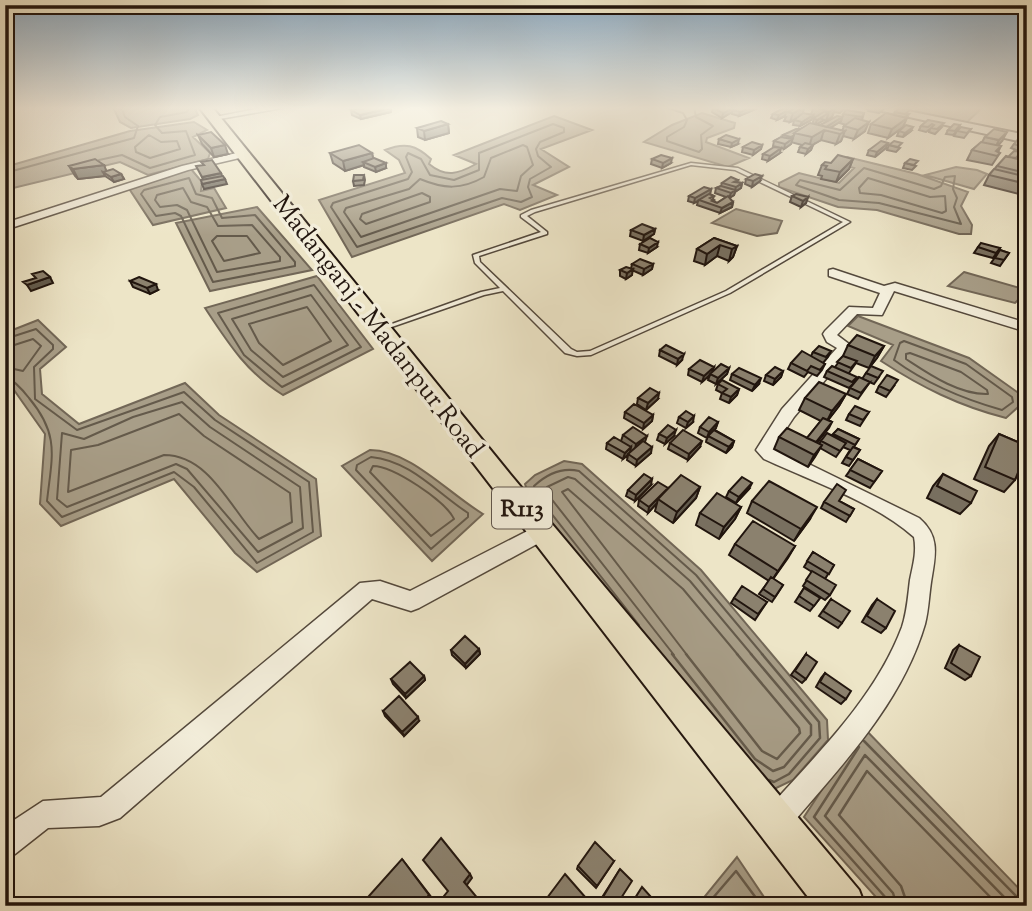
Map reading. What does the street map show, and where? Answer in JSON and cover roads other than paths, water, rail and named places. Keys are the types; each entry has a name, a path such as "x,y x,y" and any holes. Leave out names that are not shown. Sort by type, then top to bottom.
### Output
{"main road":[{"name":"Madanganj - Madanpur Road","path":"241,150 541,532 842,906"}],"street":[{"path":"5,228 185,168 245,154"},
{"path":"832,273 886,290 895,286 1027,328"},
{"path":"775,822 850,736 885,685 914,626 926,552 923,534 907,519 813,476 765,450 788,412 846,347 832,339 831,334 854,310 877,312 886,290"},
{"path":"5,844 43,815 99,812 110,808 368,590 380,590 411,601 541,532"}],"lane":[{"path":"691,164 736,169 847,222 728,292 591,354 568,351 506,289 477,262 476,255 545,233 523,216 691,164"},
{"path":"381,329 483,293 506,289"}],"water":[{"path":"66,150 206,150 210,153 208,159 148,175 120,162 5,190 5,167"},
{"path":"385,150 417,150 431,159 429,164 447,173 458,172 476,164 454,155 468,150 542,150 569,167 533,185 557,195 520,210 504,204 352,257 319,200 405,173 399,160"},
{"path":"669,150 726,150 749,158 728,167"},
{"path":"847,157 917,174 968,192 961,206 972,225 971,234 959,234 877,210 838,207 779,187 779,183 799,173 839,183 854,168 839,164"},
{"path":"956,167 987,174 974,189 925,175"},
{"path":"191,169 202,182 201,191 214,188 226,208 153,225 128,187"},
{"path":"257,207 312,270 210,291 176,223"},
{"path":"736,209 782,221 777,233 757,236 712,223"},
{"path":"964,272 1027,291 1015,303 948,286"},
{"path":"317,276 373,349 283,395 249,367 205,308"},
{"path":"858,316 969,358 1027,399 1006,418 941,395 881,361 893,345 848,326"},
{"path":"38,320 66,347 40,369 42,394 79,424 185,383 219,415 316,479 321,536 257,572 235,553 174,479 61,526 40,504 45,434 9,383 5,383 5,333"},
{"path":"370,450 400,457 483,514 432,561 342,466"},
{"path":"564,461 582,464 701,570 827,720 828,740 793,780 772,790 744,770 530,498 525,484 535,475"},
{"path":"863,727 1027,897 1027,906 884,906 804,817"},
{"path":"737,857 770,906 697,906"}]}
